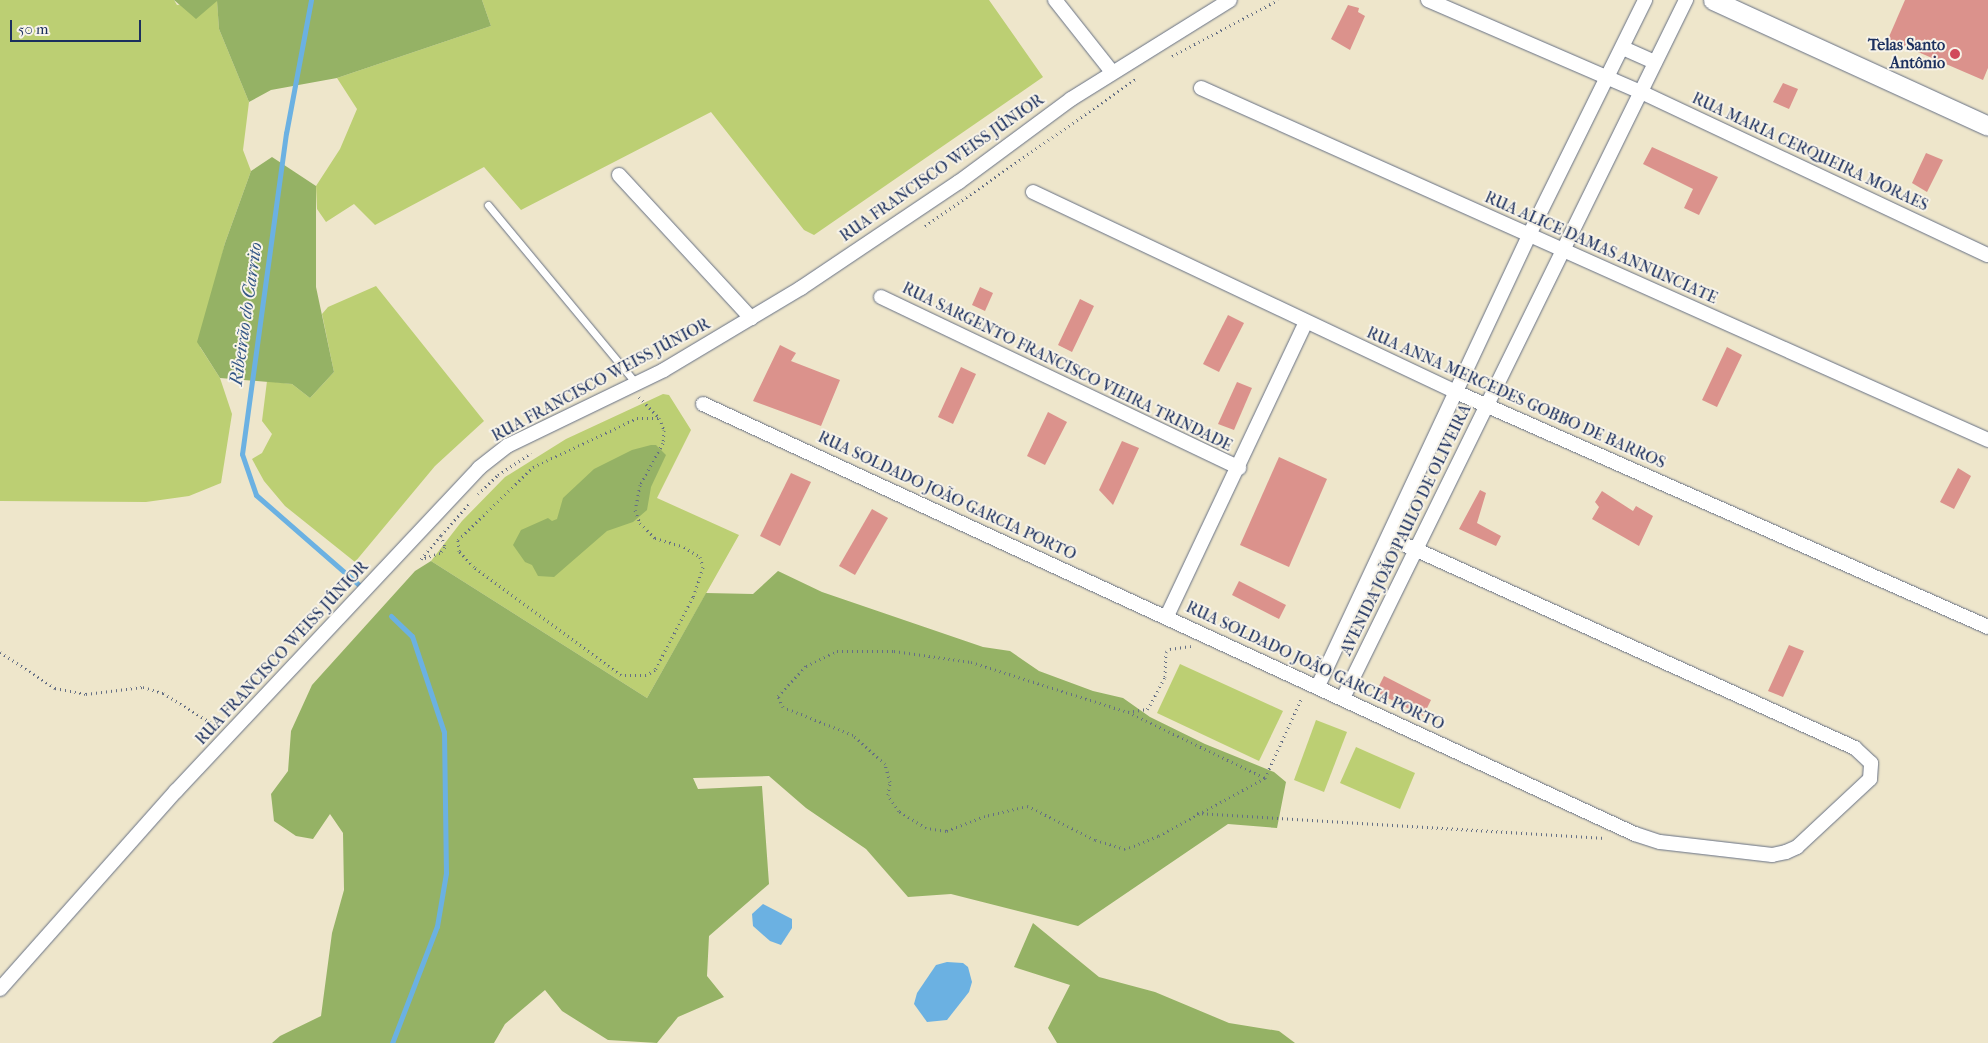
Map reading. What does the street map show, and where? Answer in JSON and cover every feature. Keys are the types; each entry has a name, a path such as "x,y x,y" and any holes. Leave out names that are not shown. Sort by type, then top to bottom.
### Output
{"main road":[{"path":"1713,0 1988,126"}],"street":[{"path":"1055,0 1112,72"},
{"name":"RUA FRANCISCO WEISS JÚNIOR","path":"0,989 230,734 479,468 507,446 632,385 750,318 959,182 1112,72 1230,0"},
{"path":"1428,0 1613,80"},
{"name":"AVENIDA JOÃO PAULO DE OLIVEIRA","path":"1314,684 1388,537 1530,235 1613,80 1623,48 1645,0"},
{"name":"AVENIDA JOÃO PAULO DE OLIVEIRA","path":"1343,698 1686,0"},
{"path":"1623,48 1655,62"},
{"name":"RUA MARIA CERQUEIRA MORAES","path":"1613,80 1988,255"},
{"name":"RUA ALICE DAMAS ANNUNCIATE","path":"1201,88 1988,440"},
{"path":"618,175 750,318"},
{"name":"RUA ANNA MERCEDES GOBBO DE BARROS","path":"1034,192 1456,392 1988,627"},
{"name":"RUA SARGENTO FRANCISCO VIEIRA TRINDADE","path":"880,297 1239,468"},
{"path":"1166,616 1239,468 1306,322"},
{"name":"RUA SOLDADO JOÃO GARCIA PORTO","path":"703,404 1314,684 1635,834 1660,842 1772,855 1796,847 1862,790 1873,770 1871,763 1855,748 1415,550"},
{"path":"1388,537 1415,550"}],"lane":[{"path":"488,205 632,385"}],"path":[{"path":"632,385 659,418 663,443 640,485 636,510 640,523 655,538 684,547 700,557 703,567 693,597 655,670 646,675 621,675 474,567 459,551 458,540 464,530 533,467 637,418 659,418"},
{"path":"441,535 445,547 440,552 421,559 426,553 441,535"},
{"path":"1128,712 1147,709 1150,705 1165,677 1166,652 1170,649 1195,646"},
{"path":"1265,778 1128,712 971,662 894,650 837,651 806,666 778,696 783,707 853,735 885,764 890,782 888,795 899,811 926,828 946,831 985,816 1028,806 1094,840 1125,849 1158,836 1196,813 1265,778 1314,684"},
{"path":"0,652 55,688 86,694 143,687 163,693 230,734"},
{"path":"1196,813 1611,839"}],"green space":[{"path":"0,0 174,0 177,5 217,0 219,29 249,102 243,150 251,171 225,243 200,347 220,378 232,414 221,483 189,496 146,502 0,501"},
{"path":"174,0 482,0 491,26 337,78 271,90 249,102 219,29 217,1 196,19"},
{"path":"482,0 989,0 1043,77 814,235 804,230 711,112 521,210 484,167 375,225 354,204 326,222 317,209 316,186 340,149 357,109 337,78 491,26"},
{"path":"272,157 316,186 316,287 334,372 310,398 292,384 220,378 197,342 225,243 251,171"},
{"path":"376,286 484,421 435,466 355,562 285,506 264,481 252,459 262,453 272,434 262,421 267,381 292,384 310,398 334,372 322,314 328,307"},
{"path":"663,394 669,395 691,430 657,498 739,535 647,698 431,561 462,521 505,477 566,439"},
{"path":"656,445 666,455 651,487 647,510 633,522 607,531 554,577 538,576 532,565 525,562 513,545 521,530 548,518 552,521 557,519 563,498 594,469 632,450"},
{"path":"431,561 647,698 706,593 753,594 778,571 822,592 983,647 1010,651 1039,671 1093,691 1123,698 1150,717 1205,744 1274,772 1286,782 1277,828 1228,824 1078,926 951,894 908,897 866,849 806,808 769,776 693,778 698,789 762,786 769,884 709,936 707,976 724,997 678,1017 657,1043 608,1040 562,1011 545,990 505,1024 494,1043 272,1043 280,1036 321,1016 332,933 344,890 343,833 330,814 313,839 296,836 274,821 271,794 288,771 291,731 312,685 415,571"},
{"path":"1180,664 1283,711 1259,761 1157,713"},
{"path":"1316,720 1347,732 1324,792 1294,780"},
{"path":"1356,747 1415,773 1400,809 1340,783"},
{"path":"1033,923 1099,977 1155,992 1229,1023 1279,1031 1295,1043 1057,1043 1048,1028 1070,985 1014,967"}],"water":[{"path":"763,904 792,919 792,928 781,945 770,941 753,926 752,914"},
{"path":"947,962 963,963 968,967 972,982 969,992 947,1020 927,1022 914,1004 917,993 936,965"}],"building":[{"name":"Telas Santo Antônio","path":"1905,0 1988,0 1988,68 1983,80 1888,39"},
{"path":"1348,5 1359,8 1358,12 1365,16 1350,50 1331,39"},
{"path":"1783,83 1798,89 1789,109 1773,102"},
{"path":"1652,147 1718,177 1699,215 1684,208 1693,189 1643,164"},
{"path":"1926,153 1943,160 1927,192 1912,183"},
{"path":"980,287 993,293 985,311 972,305"},
{"path":"1080,299 1094,306 1072,352 1058,345"},
{"path":"1228,315 1244,323 1219,372 1203,364"},
{"path":"780,345 796,353 791,361 840,380 821,426 753,401"},
{"path":"1727,347 1742,355 1717,407 1702,400"},
{"path":"961,367 976,374 953,424 938,417"},
{"path":"1237,382 1252,388 1234,430 1218,424"},
{"path":"1048,412 1067,422 1045,465 1027,456"},
{"path":"1122,441 1139,448 1113,505 1099,490"},
{"path":"1279,457 1327,479 1289,567 1240,545"},
{"path":"1958,468 1971,476 1954,509 1940,502"},
{"path":"791,473 811,482 780,546 760,536"},
{"path":"1480,490 1486,493 1477,523 1501,536 1496,546 1459,529"},
{"path":"1602,491 1633,511 1636,506 1653,516 1639,546 1592,519 1599,507 1595,502"},
{"path":"872,509 888,518 855,575 839,566"},
{"path":"1239,581 1286,605 1279,619 1232,595"},
{"path":"1789,645 1804,651 1783,697 1768,691"},
{"path":"1384,676 1431,700 1423,716 1376,692"}],"waterway":[{"name":"Ribeirão do Carrito","path":"311,0 286,133 242,454 256,495 359,585"},
{"path":"391,616 412,636 444,732 446,873 437,926 392,1043"}],"place":[{"name":"Telas Santo Antônio","path":"1955,54"}]}
